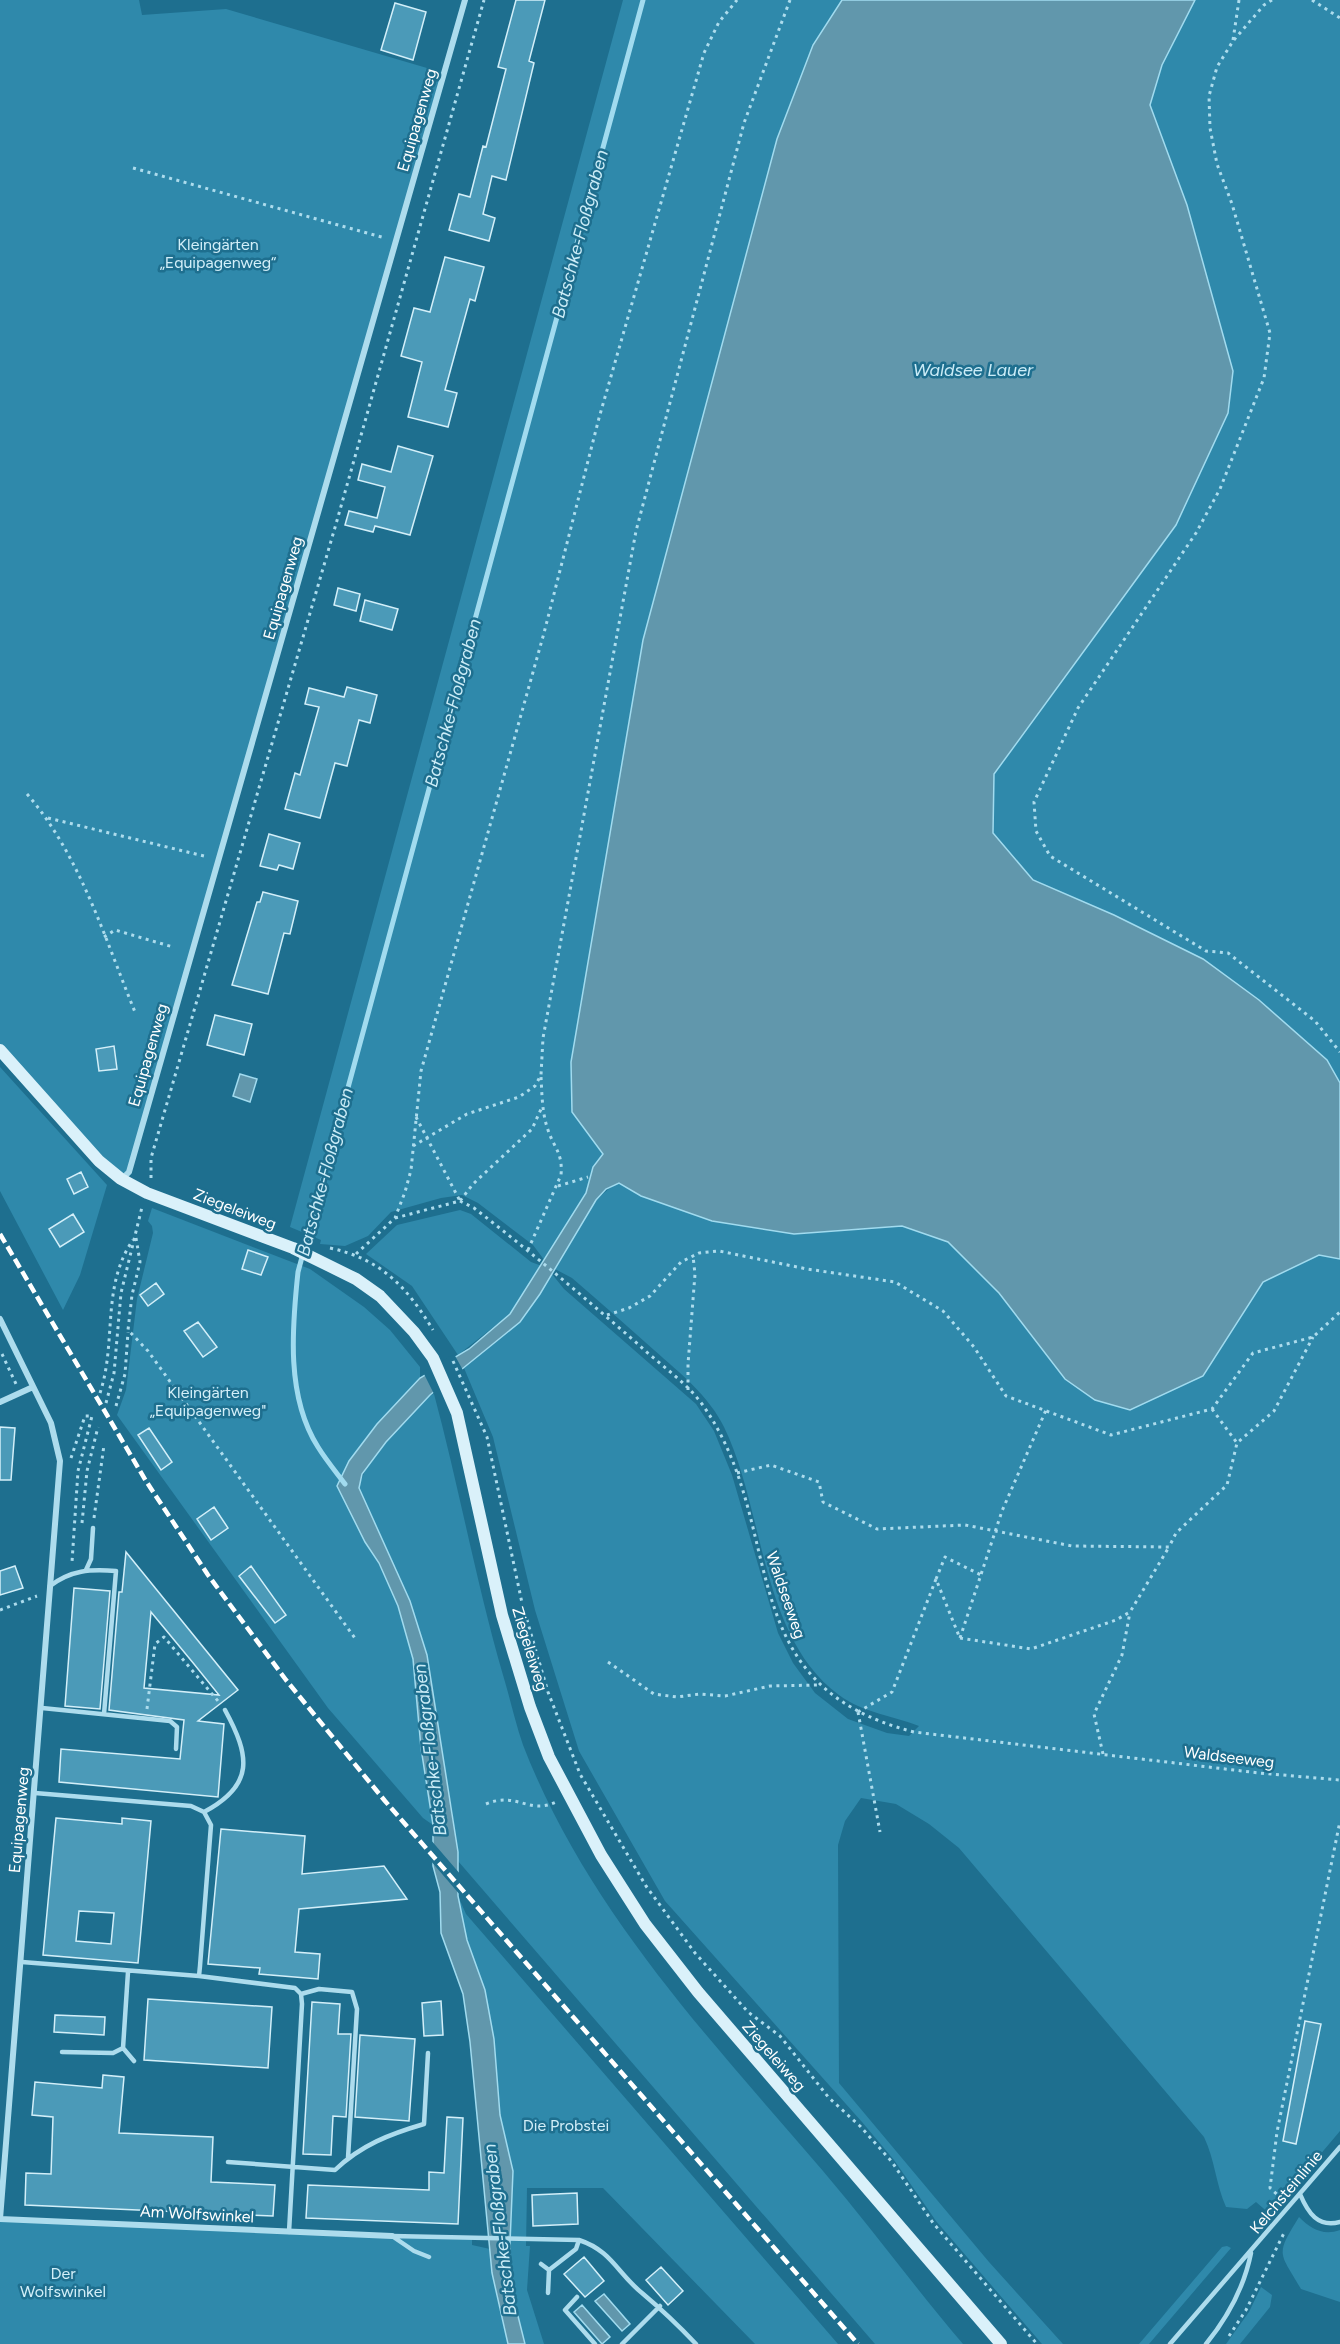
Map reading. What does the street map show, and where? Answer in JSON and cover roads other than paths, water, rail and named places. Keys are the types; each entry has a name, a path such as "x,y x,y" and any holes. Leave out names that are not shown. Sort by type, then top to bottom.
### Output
{"main road":[{"name":"Ziegeleiweg","path":"0,1050 99,1161 121,1179 147,1193 315,1257 356,1279 380,1296 414,1332 433,1358 447,1386 464,1438 502,1615 549,1757 568,1796 622,1890 698,1992 1001,2344"}],"street":[{"name":"Equipagenweg","path":"121,1179 129,1172 465,0"},
{"name":"Equipagenweg","path":"0,1319 51,1423 60,1461 0,2219"},
{"path":"0,1402 33,1387"},
{"name":"Am Wolfswinkel","path":"0,2219 392,2236"}],"lane":[{"path":"86,1570 91,1559 93,1528"},
{"path":"51,1586 65,1575 86,1570 116,1571 104,1714"},
{"path":"42,1708 170,1721 177,1727 176,1749"},
{"path":"204,1812 222,1802 239,1785 243,1763 239,1736 225,1710"},
{"path":"35,1793 190,1806 204,1812 211,1825 199,1976"},
{"path":"22,1962 199,1976 295,1988 301,1994 303,2004 291,2167 289,2232"},
{"path":"128,1972 123,2048 134,2061"},
{"path":"301,1994 319,1989 352,1992 355,2001 357,2009 348,2158"},
{"path":"62,2052 113,2053 123,2048"},
{"path":"228,2162 335,2170 348,2158 381,2137 424,2124 428,2053"},
{"name":"Kelchsteinlinie","path":"1170,2344 1211,2294 1251,2253 1340,2147"},
{"path":"1300,2194 1308,2211 1316,2220 1330,2224 1340,2222"},
{"path":"392,2236 579,2240 599,2247 641,2292 660,2306 696,2344"},
{"path":"392,2236 414,2251 429,2257"},
{"path":"548,2293 549,2270 576,2249 579,2240"},
{"name":"Kelchsteinlinie","path":"1206,2344 1226,2319 1247,2271 1251,2253"},
{"path":"541,2264 549,2270"},
{"path":"577,2296 565,2310 595,2344"},
{"path":"622,2344 660,2306"}],"water":[{"name":"Waldsee Lauer","path":"842,0 1195,0 1162,65 1150,105 1187,205 1233,371 1228,413 1176,525 994,774 993,833 1033,880 1114,915 1203,959 1259,1000 1327,1060 1340,1083 1340,1259 1319,1255 1263,1282 1203,1376 1130,1410 1095,1400 1065,1379 999,1293 948,1242 902,1226 794,1234 712,1221 641,1196 619,1183 606,1189 596,1200 540,1294 520,1322 430,1395 386,1442 362,1474 359,1488 410,1601 427,1655 458,1852 458,1896 467,1940 485,1990 494,2039 500,2115 513,2171 509,2267 512,2292 525,2344 508,2344 492,2273 470,2042 463,1994 441,1933 440,1892 433,1866 433,1825 421,1748 413,1659 398,1606 379,1563 365,1542 337,1486 349,1461 377,1424 420,1378 469,1349 510,1314 586,1193 593,1167 603,1154 572,1112 571,1062 643,640 777,139 813,45"},
{"path":"240,1074 257,1079 250,1102 233,1096"},
{"path":"604,2294 630,2324 622,2331 595,2301"},
{"path":"582,2305 610,2337 602,2344 574,2312"}],"waterway":[{"name":"Batschke‐Floßgraben","path":"345,1484 318,1447 308,1427 296,1384 293,1339 298,1272 643,0"}],"railway":[{"path":"0,1234 146,1481 208,1575 286,1680 385,1801 858,2344"}],"park label":[{"name":"Kleingärten „Equipagenweg“","path":"218,253"},
{"name":"Kleingärten „Equipagenweg\"","path":"208,1401"},
{"name":"Die Probstei","path":"566,2125"},
{"name":"Der Wolfswinkel","path":"63,2282"}]}
